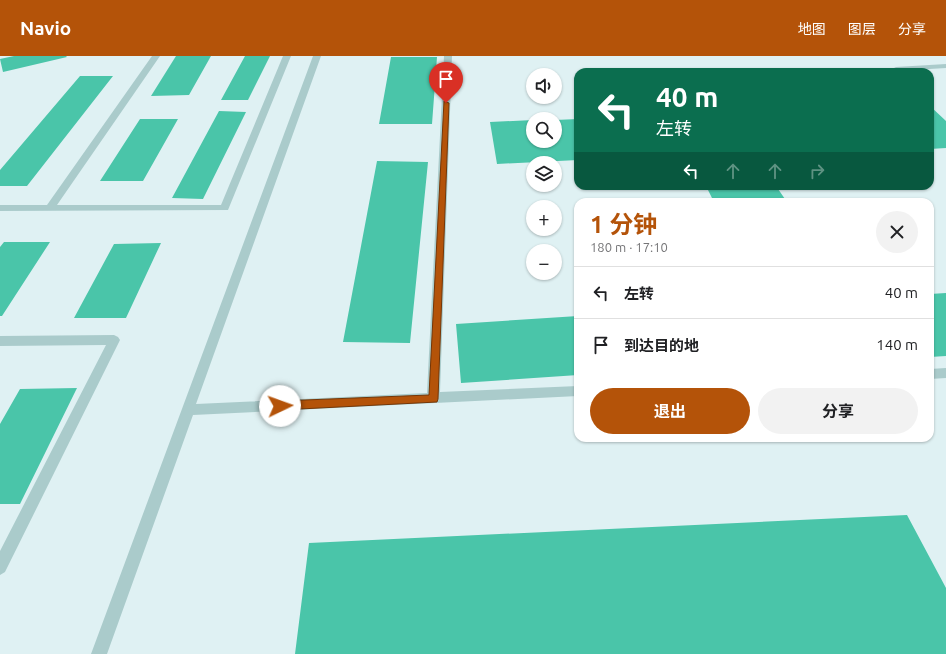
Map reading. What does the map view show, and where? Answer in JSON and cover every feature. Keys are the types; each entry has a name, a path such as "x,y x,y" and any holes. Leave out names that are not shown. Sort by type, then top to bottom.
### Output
{"street":[{"path":"50,208 156,56"},
{"path":"0,208 224,208 287,56"},
{"path":"99,654 317,56"},
{"path":"434,399 448,56"},
{"path":"913,68 946,66"},
{"path":"0,341 114,340 0,567"},
{"path":"934,374 946,373"},
{"path":"188,410 574,391"}],"building":[{"path":"14,56 67,57 3,72 0,59"},
{"path":"176,56 211,56 189,95 151,96"},
{"path":"245,56 270,56 248,100 221,100"},
{"path":"391,57 437,57 432,124 379,124"},
{"path":"80,76 113,76 27,186 0,186 0,170"},
{"path":"934,110 946,121 946,148 934,149"},
{"path":"219,111 246,112 203,199 172,198"},
{"path":"140,119 178,119 143,181 100,181"},
{"path":"574,119 574,160 562,161 562,156 526,156 526,163 497,164 490,122 526,120 526,148 562,148 562,120"},
{"path":"377,161 428,162 410,343 343,342"},
{"path":"708,190 779,190 784,198 712,198"},
{"path":"4,242 50,242 2,316 0,316 0,247"},
{"path":"161,243 126,318 74,318 114,244"},
{"path":"946,293 946,356 934,357 934,294"},
{"path":"574,316 574,375 461,383 456,324"},
{"path":"77,388 20,504 0,504 0,424 20,389"},
{"path":"907,515 946,588 946,654 295,654 309,543"}],"route":[{"path":"280,406 434,399 446,103"}]}
